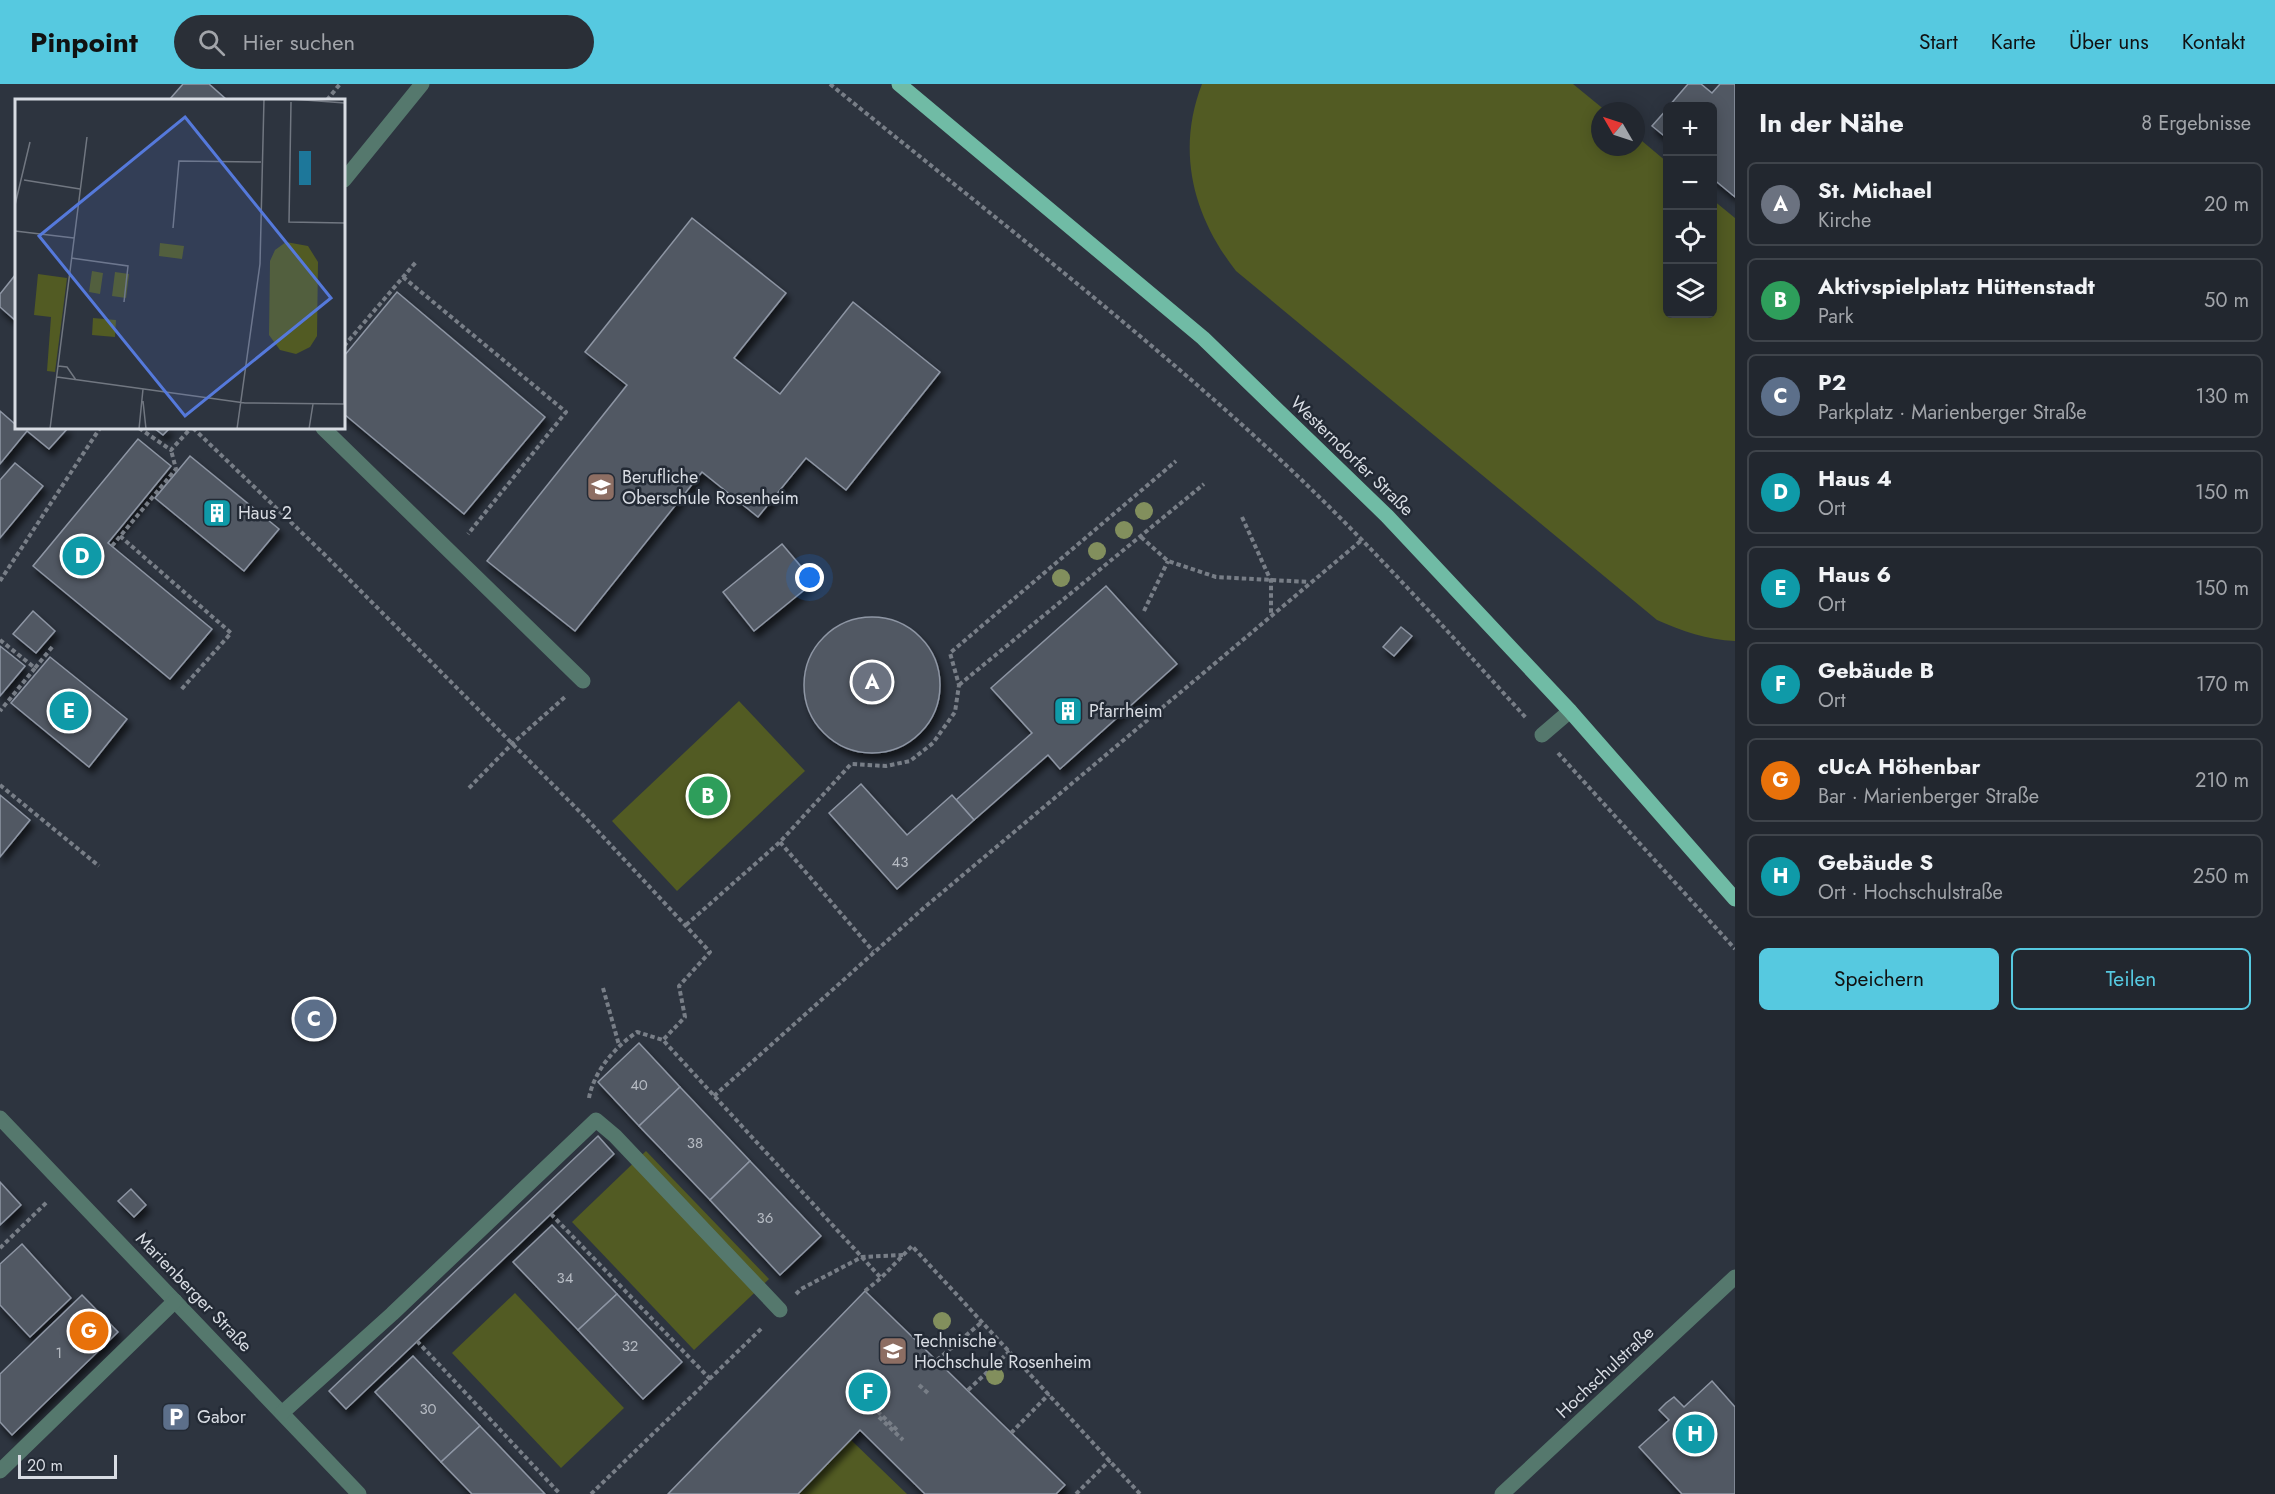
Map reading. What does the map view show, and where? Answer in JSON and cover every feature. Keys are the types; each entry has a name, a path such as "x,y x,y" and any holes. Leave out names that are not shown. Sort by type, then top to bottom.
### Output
{"main road":[{"name":"Westerndorfer Straße","path":"899,84 1203,338 1387,516 1570,711 1735,899"}],"street":[{"path":"345,179 422,84"},
{"path":"324,429 583,681"},
{"path":"1542,735 1570,711"},
{"name":"Marienberger Straße","path":"0,1118 359,1494"},
{"path":"282,1413 392,1314 596,1120 615,1136 780,1310"},
{"name":"Hochschulstraße","path":"1502,1494 1735,1277"},
{"path":"0,1471 175,1301"}],"path":[{"path":"328,99 340,84"},
{"path":"830,84 1175,366 1262,443 1363,539 1735,950"},
{"path":"345,345 416,262"},
{"path":"403,277 566,412 452,554"},
{"path":"0,581 99,429"},
{"path":"112,546 176,469 171,450 141,429"},
{"path":"171,450 191,429"},
{"path":"193,429 324,554 583,815 710,952 678,986 685,1017 663,1040"},
{"path":"686,925 780,842 851,764 886,766 910,761 933,743 955,712 959,685 950,653 1176,461"},
{"path":"959,685 1204,484"},
{"path":"1242,517 1271,581 1271,615"},
{"path":"120,536 231,633 180,691"},
{"path":"1141,537 1168,561 1216,577 1310,582"},
{"path":"714,1096 873,951 1363,539"},
{"path":"1144,611 1168,561"},
{"path":"0,640 35,668"},
{"path":"0,711 53,646"},
{"path":"469,789 512,744 583,681"},
{"path":"0,785 99,866"},
{"path":"780,842 873,951"},
{"path":"603,988 618,1045"},
{"path":"596,1120 589,1098 591,1086 618,1045 637,1032 663,1040 881,1278"},
{"path":"0,1248 64,1185"},
{"path":"551,1214 711,1380 591,1494"},
{"path":"865,1291 912,1246 1140,1494"},
{"path":"862,1257 903,1255"},
{"path":"937,1360 982,1322"},
{"path":"417,1341 560,1494"},
{"path":"968,1390 1010,1352"},
{"path":"919,1385 930,1395"},
{"path":"1011,1432 1049,1394"},
{"path":"872,1406 898,1431"},
{"path":"879,1416 903,1440"},
{"path":"1076,1494 1110,1460"}],"green space":[{"path":"1202,84 1573,84 1595,102 1591,102 1591,156 1645,156 1645,144 1663,159 1663,318 1717,318 1717,203 1735,218 1735,641 1695,634 1657,620 1236,271 1209,228 1199,205 1193,182 1190,134 1194,109"},
{"path":"739,701 805,771 677,891 612,821"},
{"path":"646,1151 769,1279 694,1350 572,1222"},
{"path":"515,1293 624,1408 561,1468 452,1353"},
{"path":"851,1440 907,1494 798,1494"}],"building":[{"path":"183,84 209,84 226,99 170,99"},
{"path":"1688,84 1701,84 1712,93 1720,84 1735,84 1735,197 1717,182 1717,102 1672,102"},
{"path":"1663,114 1663,135 1652,126"},
{"path":"692,218 786,293 734,358 780,394 853,302 940,372 846,490 806,458 758,517 702,472 575,631 487,561 627,385 585,352"},
{"path":"15,275 15,320 0,307 0,294"},
{"path":"397,292 545,417 464,514 345,415 345,355"},
{"path":"0,411 15,424 15,429 67,429 49,449 27,431 0,464"},
{"path":"155,429 169,429 163,435"},
{"path":"138,439 171,466 108,543 212,629 170,679 33,566"},
{"name":"Haus 2","path":"190,456 279,529 244,571 155,498"},
{"path":"15,463 43,486 0,538 0,480"},
{"path":"782,544 814,582 754,631 723,592"},
{"name":"Pfarrheim","path":"1106,586 1177,664 1060,769 1048,755 974,820 956,800 1032,733 991,688"},
{"path":"33,611 55,631 36,653 13,634"},
{"path":"872,617 898,623 920,637 934,659 940,685 934,711 920,733 898,747 872,753 846,747 824,733 810,711 804,685 810,659 824,637 846,623"},
{"path":"1401,627 1412,636 1394,656 1383,647"},
{"path":"0,646 25,666 0,696"},
{"path":"50,657 127,719 89,767 11,703"},
{"path":"861,784 907,835 952,795 974,820 897,889 829,813"},
{"path":"0,795 30,820 0,857"},
{"path":"639,1043 680,1087 639,1126 598,1082"},
{"path":"680,1087 750,1161 710,1200 639,1126"},
{"path":"598,1136 614,1154 346,1409 329,1391"},
{"path":"750,1161 821,1236 780,1275 710,1200"},
{"path":"0,1182 21,1205 0,1225"},
{"path":"131,1189 146,1205 134,1217 118,1201"},
{"path":"552,1225 617,1294 578,1330 513,1262"},
{"path":"22,1244 71,1298 30,1337 0,1305 0,1264"},
{"path":"865,1291 1065,1485 1056,1494 925,1494 860,1430 798,1494 668,1494"},
{"path":"617,1294 682,1362 643,1399 578,1330"},
{"path":"82,1295 118,1332 12,1435 0,1422 0,1374"},
{"path":"413,1356 480,1426 441,1462 375,1392"},
{"path":"1712,1381 1735,1407 1735,1494 1682,1494 1639,1447 1669,1420 1659,1410 1666,1403 1674,1397 1684,1407"},
{"path":"480,1426 545,1494 472,1494 441,1462"}],"place":[{"name":"Berufliche Oberschule Rosenheim","path":"601,487"},
{"name":"Haus 2","path":"217,513"},
{"name":"Haus 4","path":"82,556"},
{"name":"St. Michael","path":"872,682"},
{"name":"Haus 6","path":"69,711"},
{"name":"Pfarrheim","path":"1068,711"},
{"name":"Aktivspielplatz Hüttenstadt","path":"708,796"},
{"name":"P2","path":"314,1019"},
{"name":"cUcA Höhenbar","path":"89,1331"},
{"name":"Technische Hochschule Rosenheim","path":"893,1351"},
{"name":"Gebäude B","path":"868,1392"},
{"name":"Gabor","path":"176,1417"},
{"name":"Gebäude S","path":"1695,1434"}]}
